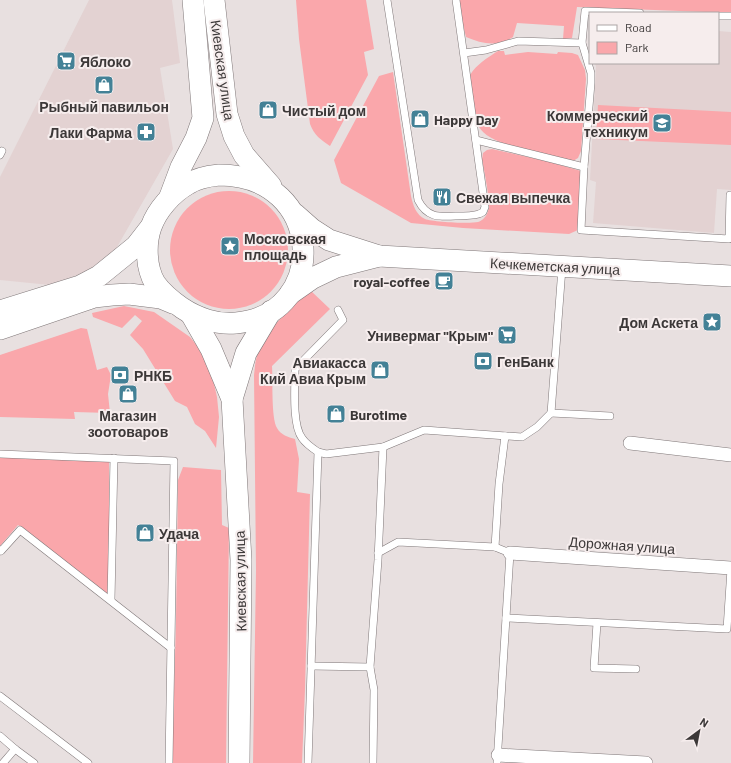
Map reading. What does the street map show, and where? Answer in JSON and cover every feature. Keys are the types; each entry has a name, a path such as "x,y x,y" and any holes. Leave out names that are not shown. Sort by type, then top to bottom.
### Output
{"main road":[{"name":"Киевская улица","path":"168,199 181,167 196,138 203,118 193,0"},
{"name":"Киевская улица","path":"214,0 227,114 234,136 244,154 279,195"},
{"path":"0,311 80,286 99,276 136,246 151,227 168,199 187,184 201,178 219,174 236,175 249,178 268,187 279,195 293,212 302,232 304,254 299,275 289,294 271,311 254,320 235,323 216,322 161,298 129,294 94,297 0,329"},
{"name":"Кечкеметская улица","path":"293,212 312,229 329,240 379,256 731,276"},
{"path":"151,227 147,256 154,282 164,294 184,309"},
{"name":"Кечкеметская улица","path":"289,294 313,278 336,267 379,256"},
{"name":"Киевская улица","path":"184,309 211,349 232,400 241,560 239,763"},
{"name":"Киевская улица","path":"232,400 246,353 271,311"}],"street":[{"path":"630,443 731,455"},
{"name":"Дорожная улица","path":"510,553 731,569"},
{"path":"498,759 646,763"}],"lane":[{"path":"388,0 418,200 421,207 426,212 439,217 473,216 483,212 485,207 456,0"},
{"path":"612,12 585,11 582,43 591,73 591,83 584,167 581,230 729,240 730,194"},
{"path":"719,16 731,16"},
{"path":"464,53 486,50 518,41 582,43"},
{"path":"476,140 584,167"},
{"path":"338,310 343,320 295,369 296,418 300,437 311,448 326,454 383,447 424,430 522,438 537,427 551,413 562,266"},
{"path":"551,413 610,416"},
{"path":"495,547 505,436"},
{"path":"373,763 374,690 370,667 378,553 383,447"},
{"path":"308,763 318,452"},
{"path":"0,454 174,461 169,763"},
{"path":"111,600 114,458"},
{"path":"0,550 1,551 20,530 171,648"},
{"path":"378,553 398,542 495,547 510,553 498,759"},
{"path":"506,618 727,629 731,569"},
{"path":"597,623 594,668 636,669"},
{"path":"311,666 370,667"},
{"path":"0,696 88,763"},
{"path":"0,736 34,763"},
{"path":"3,763 15,748"}],"shaded area":[{"path":"89,0 172,0 180,63 160,68 173,149 113,254 92,270 50,285 0,280 0,177"},
{"name":"Коммерческий техникум","path":"719,31 731,32 731,190 717,189 714,233 593,223 596,182 590,180 595,64 719,64"}],"green space":[{"path":"296,0 366,0 374,49 364,52 368,75 330,146 318,137 310,124 299,39"},
{"path":"459,0 731,0 731,13 577,7 572,38 563,39 564,26 517,23 513,37 502,42 484,43 466,37"},
{"path":"498,51 504,51 505,55 528,52 557,54 558,52 578,55 585,70 586,79 581,151 578,158 573,161 522,150 495,140 485,134 479,127 474,108 470,75 479,64"},
{"path":"393,72 411,196 415,209 419,215 425,219 436,221 474,223 481,221 487,215 489,206 482,159 483,153 492,149 550,162 581,171 578,230 569,234 463,228 411,223 341,183 334,160 379,76"},
{"path":"598,105 731,112 731,145 596,139"},
{"name":"Московская площадь","path":"229,191 240,192 262,201 278,217 287,239 287,261 278,283 262,299 240,308 229,309 218,308 196,299 180,283 171,261 170,250 171,239 180,217 196,201 218,192"},
{"path":"310,290 330,309 272,366 273,408 275,423 277,428 283,434 295,439 299,459 297,492 310,494 302,763 253,763 256,570 255,364 257,356 267,335 288,311"},
{"path":"124,306 154,312 190,337 199,348 212,375 217,397 219,417 216,448 205,431 195,424 187,407 175,401 143,349 130,335 142,321 135,315 122,328 93,317 92,313"},
{"path":"81,328 87,329 97,370 107,367 111,375 108,394 110,413 74,412 75,419 0,417 0,355"},
{"path":"0,457 109,462 109,596 18,525 0,546"},
{"path":"183,467 221,470 222,525 229,528 226,763 172,763 178,480"}],"place":[{"name":"Яблоко","path":"66,61"},
{"name":"Рыбный павильон","path":"104,85"},
{"name":"Чистый дом","path":"268,110"},
{"name":"Happy Day","path":"420,119"},
{"name":"Коммерческий техникум","path":"662,123"},
{"name":"Лаки Фарма","path":"146,132"},
{"name":"Свежая выпечка","path":"442,197"},
{"name":"Московская площадь","path":"230,246"},
{"name":"royal-coffee","path":"444,281"},
{"name":"Дом Аскета","path":"712,322"},
{"name":"Универмаг \"Крым\"","path":"507,335"},
{"name":"ГенБанк","path":"483,361"},
{"name":"Авиакасса Кий Авиа Крым","path":"380,370"},
{"name":"РНКБ","path":"120,375"},
{"name":"Магазин зоотоваров","path":"128,394"},
{"name":"Burotime","path":"336,414"},
{"name":"Удача","path":"145,533"}]}
